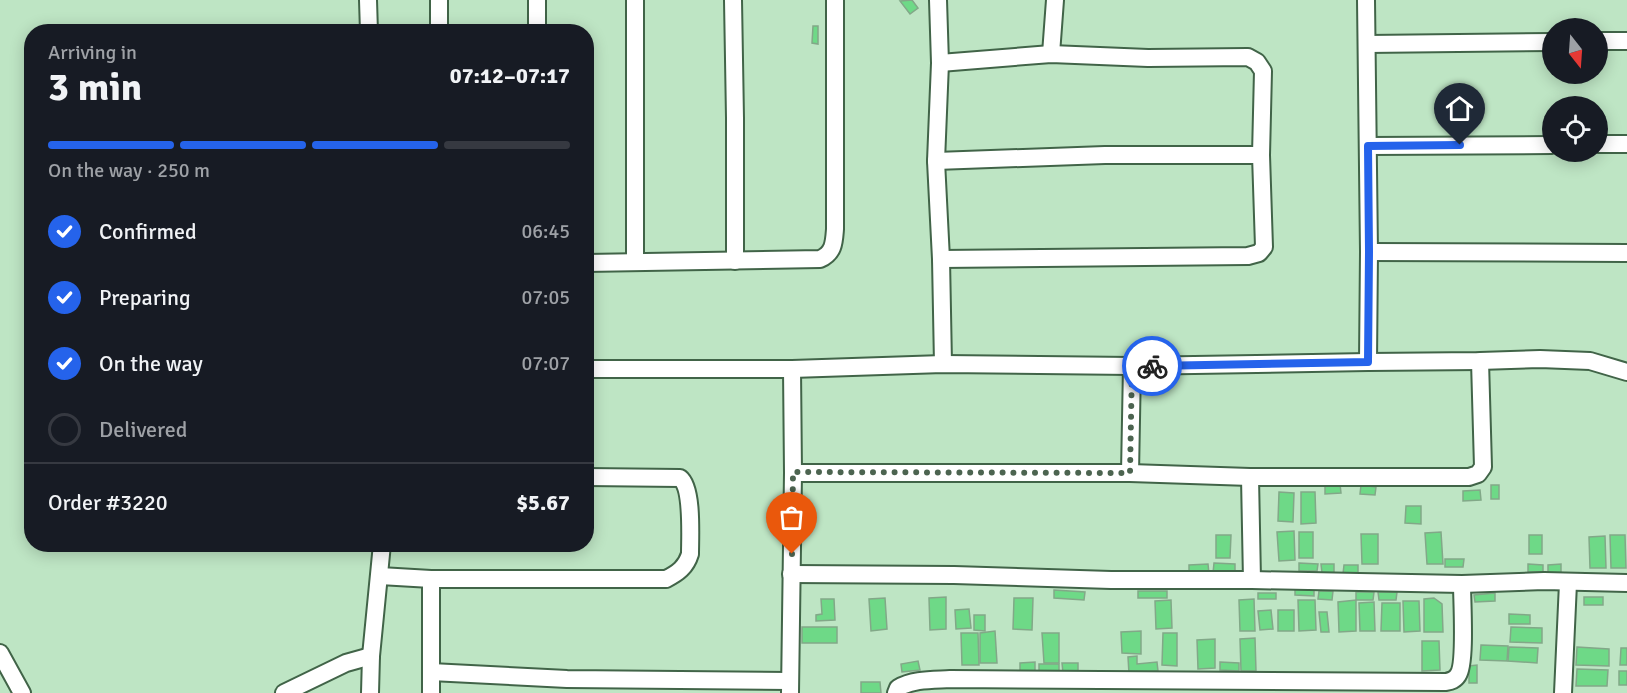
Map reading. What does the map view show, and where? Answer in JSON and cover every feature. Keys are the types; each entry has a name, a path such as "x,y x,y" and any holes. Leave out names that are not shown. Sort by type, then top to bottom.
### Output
{"street":[{"path":"368,0 369,24"},
{"path":"439,0 439,24"},
{"path":"537,0 537,24"},
{"path":"635,0 635,262"},
{"path":"733,0 735,261"},
{"path":"594,263 820,259 831,251 835,229 835,0"},
{"path":"938,0 940,63 936,161 943,364"},
{"path":"1051,54 1055,0"},
{"path":"1366,0 1368,362"},
{"path":"1608,41 1627,41"},
{"path":"1366,44 1542,42"},
{"path":"940,63 1051,54 1148,58 1248,57 1257,62 1263,71 1261,155 1264,247 1254,255 941,259"},
{"path":"1608,144 1627,144"},
{"path":"1368,146 1542,145"},
{"path":"936,161 1105,155 1261,155"},
{"path":"1369,252 1627,253"},
{"path":"594,369 792,369 943,364 1132,366 1480,362 1540,359 1590,361 1627,372"},
{"path":"793,472 1469,477 1478,474 1483,467 1480,362"},
{"path":"1130,473 1132,366"},
{"path":"431,672 687,686 790,687 792,369"},
{"path":"380,576 431,579 666,579 682,570 690,554 688,495 684,481 680,478 594,477"},
{"path":"1250,477 1252,580"},
{"path":"370,693 371,656 382,552"},
{"path":"791,574 1462,584 1544,581 1627,583"},
{"path":"431,579 431,693"},
{"path":"1563,693 1569,583"},
{"path":"896,693 898,688 907,684 950,680 1446,682 1453,680 1459,674 1462,666 1462,584"},
{"path":"0,653 19,692"},
{"path":"284,693 346,663 371,656"}],"building":[{"path":"912,0 918,8 910,14 900,1"},
{"path":"813,26 818,26 818,44 812,43"},
{"path":"1340,484 1341,493 1325,494 1325,485"},
{"path":"1361,485 1376,487 1375,495 1360,494"},
{"path":"1491,485 1499,485 1499,499 1491,499"},
{"path":"1480,490 1481,500 1463,501 1463,491"},
{"path":"1279,492 1294,493 1293,522 1278,521"},
{"path":"1301,492 1315,492 1316,523 1301,524"},
{"path":"1406,506 1421,506 1421,524 1405,523"},
{"path":"1294,531 1295,560 1279,561 1277,532"},
{"path":"1299,532 1313,532 1313,558 1299,558"},
{"path":"1441,532 1443,564 1427,564 1425,533"},
{"path":"1361,534 1378,534 1378,564 1362,564"},
{"path":"1216,535 1231,535 1230,558 1216,558"},
{"path":"1529,535 1542,535 1542,554 1529,554"},
{"path":"1610,535 1625,535 1626,568 1611,568"},
{"path":"1605,536 1606,568 1590,568 1589,537"},
{"path":"1445,559 1464,559 1463,567 1445,567"},
{"path":"1214,563 1235,564 1235,573 1213,573"},
{"path":"1299,563 1318,564 1317,571 1299,571"},
{"path":"1208,564 1209,574 1189,574 1189,565"},
{"path":"1321,564 1334,564 1334,573 1322,573"},
{"path":"1528,564 1543,565 1543,572 1528,572"},
{"path":"1561,564 1561,573 1548,573 1548,565"},
{"path":"1344,565 1358,565 1358,574 1343,574"},
{"path":"1295,589 1314,590 1314,596 1295,595"},
{"path":"1054,590 1085,592 1084,600 1054,598"},
{"path":"1138,591 1167,591 1167,598 1138,598"},
{"path":"1319,591 1333,591 1332,600 1318,599"},
{"path":"1356,592 1374,592 1373,600 1356,600"},
{"path":"1378,592 1397,592 1396,600 1379,600"},
{"path":"1258,593 1276,593 1276,599 1258,599"},
{"path":"1495,593 1495,601 1475,602 1474,595"},
{"path":"946,597 946,629 930,630 929,598"},
{"path":"1584,597 1603,597 1603,605 1584,605"},
{"path":"885,598 887,629 871,631 869,599"},
{"path":"1014,598 1033,598 1032,630 1013,629"},
{"path":"1434,598 1442,604 1443,632 1424,632 1424,599"},
{"path":"821,599 834,599 835,620 816,621 816,615 822,614"},
{"path":"1254,599 1255,631 1240,631 1239,600"},
{"path":"1171,600 1172,628 1156,629 1155,601"},
{"path":"1298,600 1315,600 1316,630 1299,631"},
{"path":"1356,600 1356,631 1339,632 1338,602"},
{"path":"1403,601 1419,601 1420,631 1404,632"},
{"path":"1374,602 1375,631 1360,631 1359,603"},
{"path":"1382,603 1400,603 1400,631 1381,631"},
{"path":"969,609 971,628 956,629 955,610"},
{"path":"1271,610 1273,629 1260,630 1258,611"},
{"path":"1278,610 1294,610 1294,631 1278,631"},
{"path":"1319,612 1327,612 1329,632 1321,632"},
{"path":"1509,614 1530,615 1530,624 1509,624"},
{"path":"974,615 985,615 985,631 974,630"},
{"path":"802,627 837,627 837,643 802,643"},
{"path":"1511,627 1542,628 1542,643 1510,642"},
{"path":"995,631 997,663 980,663 980,633"},
{"path":"1141,631 1141,654 1122,653 1121,632"},
{"path":"961,633 978,633 979,665 962,665"},
{"path":"1042,633 1059,633 1059,663 1044,663"},
{"path":"1163,633 1177,633 1177,666 1162,665"},
{"path":"1255,638 1256,671 1241,671 1240,639"},
{"path":"1215,639 1215,668 1198,669 1197,640"},
{"path":"1422,641 1439,641 1440,670 1422,671"},
{"path":"1481,645 1508,646 1507,661 1480,660"},
{"path":"1509,647 1538,648 1537,663 1508,661"},
{"path":"1577,647 1609,649 1609,666 1576,665"},
{"path":"1621,648 1627,648 1627,665 1620,665"},
{"path":"1137,656 1137,664 1157,662 1158,671 1129,674 1128,657"},
{"path":"918,661 920,670 902,672 901,664"},
{"path":"1035,662 1035,671 1020,672 1020,663"},
{"path":"1220,662 1239,663 1239,671 1220,670"},
{"path":"1062,663 1078,663 1078,672 1063,673"},
{"path":"1039,664 1059,664 1059,673 1039,672"},
{"path":"1477,665 1477,683 1469,683 1469,666"},
{"path":"1577,669 1608,670 1607,686 1576,686"},
{"path":"1619,671 1627,671 1627,685 1619,685"},
{"path":"861,682 880,682 881,693 861,693"}],"way so far":[{"path":"792,554 793,472 1130,473 1132,366 1152,366"}],"route":[{"path":"1152,366 1368,362 1368,146 1460,145"}]}
